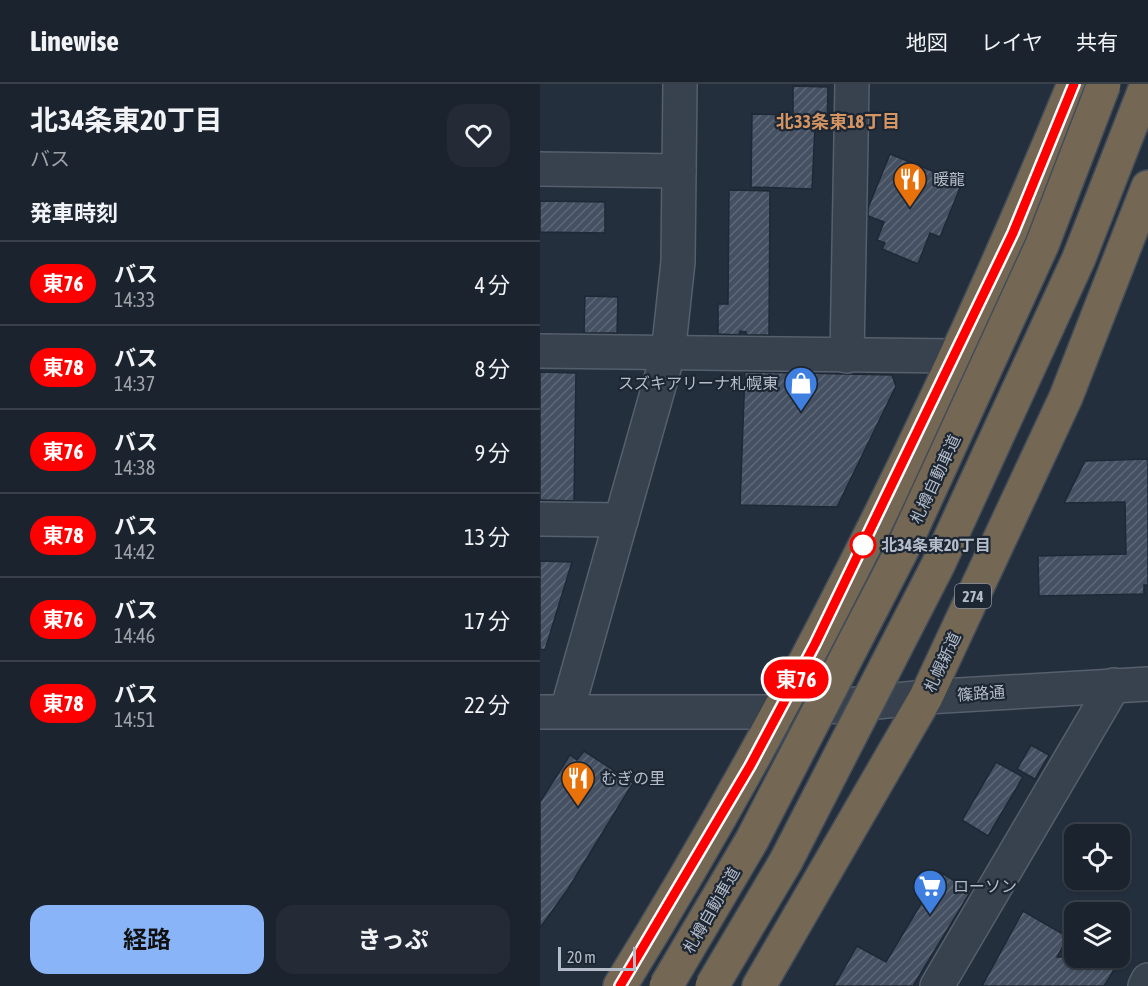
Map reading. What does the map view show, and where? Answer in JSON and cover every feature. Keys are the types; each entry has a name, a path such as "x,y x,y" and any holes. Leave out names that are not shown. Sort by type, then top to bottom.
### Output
{"highway":[{"path":"620,986 750,766 815,644 1013,233 1074,84"},
{"name":"札樽自動車道","path":"666,986 752,840 903,548 1042,245 1104,84"},
{"path":"712,986 786,861 938,565 1079,258 1147,84"},
{"name":"札幌新道","path":"759,986 926,697 1066,397 1148,187"}],"street":[{"path":"550,717 621,520 668,354 678,262 680,84"},
{"path":"847,357 852,84"},
{"path":"540,169 680,171"},
{"path":"540,351 847,357 955,356"},
{"path":"540,519 621,520"},
{"name":"篠路通","path":"550,717 778,712 926,697 1148,684"},
{"path":"937,986 1114,685"},
{"path":"1144,986 1148,980"}],"building":[{"path":"793,86 828,87 827,126 815,126 812,189 751,187 752,114 793,115"},
{"path":"890,154 962,183 940,237 930,233 918,264 882,249 885,243 877,240 884,222 868,216 868,208"},
{"path":"729,190 770,191 769,335 746,335 746,332 740,331 739,335 718,334 718,304 728,304"},
{"path":"540,201 605,202 605,233 540,232"},
{"path":"585,296 618,297 617,333 584,333"},
{"path":"540,372 576,373 574,501 540,500"},
{"path":"745,372 892,375 896,386 837,507 740,505"},
{"path":"1148,459 1148,585 1144,585 1144,594 1039,596 1038,556 1126,554 1125,502 1064,503 1085,461"},
{"path":"540,561 572,562 545,650 540,649"},
{"path":"1031,745 1049,755 1035,779 1017,769"},
{"path":"584,751 633,783 568,889 540,928 540,802 570,755 577,760"},
{"path":"996,762 1023,777 988,836 962,820"},
{"path":"940,872 971,891 913,986 834,986 857,946 886,962"},
{"path":"1023,911 1064,935 1064,944 1057,957 1064,957 1064,968 1115,968 1104,986 982,986"}],"bus line":[{"name":"東76","path":"620,986 750,766 815,644 1013,233 1074,84"}],"place":[{"name":"暖龍","path":"910,208"},
{"name":"スズキアリーナ札幌東","path":"801,412"},
{"name":"北34条東20丁目","path":"863,545"},
{"name":"むぎの里","path":"578,807"},
{"name":"ローソン","path":"930,915"}],"district":[{"name":"北33条東18丁目","path":"838,121"}]}
